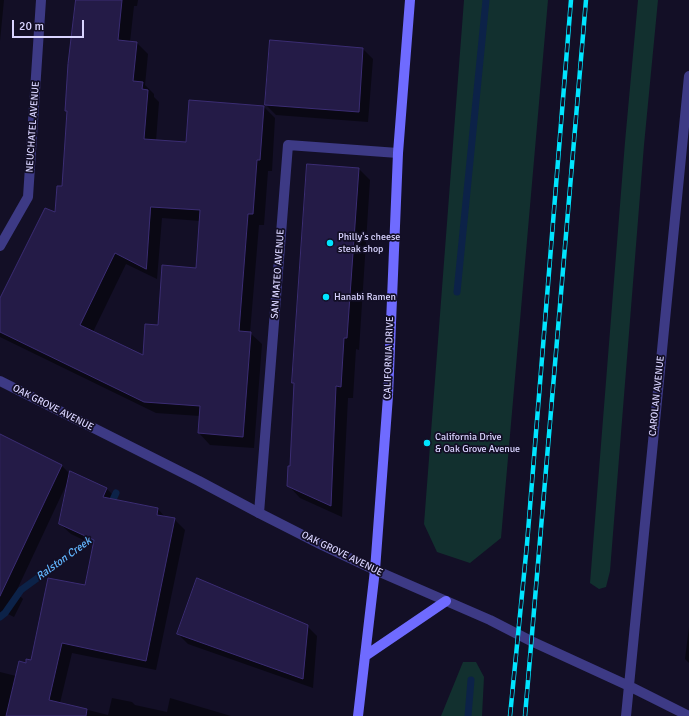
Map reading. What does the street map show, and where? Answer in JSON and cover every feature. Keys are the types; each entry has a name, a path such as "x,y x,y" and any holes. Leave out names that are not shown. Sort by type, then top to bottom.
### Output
{"main road":[{"name":"CALIFORNIA DRIVE","path":"358,716 375,570 388,396 398,153 410,0"},
{"path":"365,656 446,601"}],"street":[{"name":"NEUCHATEL AVENUE","path":"0,246 28,197 42,0"},
{"name":"CAROLAN AVENUE","path":"626,716 689,76"},
{"name":"SAN MATEO AVENUE","path":"259,513 288,145 398,153"},
{"name":"OAK GROVE AVENUE","path":"0,381 199,481 259,513 375,570 490,620 689,716"}],"green space":[{"path":"464,0 548,0 501,538 470,563 437,552 424,524"},
{"path":"638,0 658,0 644,145 610,571 606,587 599,589 590,583 625,142"},
{"path":"463,662 476,662 484,677 482,716 441,716"}],"building":[{"path":"76,0 122,0 118,40 137,42 133,81 143,82 142,89 148,90 144,139 186,142 189,100 264,106 260,160 257,160 253,214 248,214 239,331 251,332 243,437 198,433 200,406 144,402 0,332 0,298 45,208 55,212 57,186 62,186 67,111 65,111 68,64","holes":["151,207 200,210 196,268 162,265 158,325 145,324 143,355 80,325 115,253 146,269"]},
{"path":"270,40 363,48 359,112 265,105"},
{"path":"307,164 359,168 347,338 344,338 341,387 336,386 331,506 287,486 288,466 290,466 294,383 292,383"},
{"path":"0,434 62,465 0,596"},
{"path":"70,471 107,488 103,497 158,508 157,515 175,518 146,661 62,643 49,700 87,709 86,716 6,716 19,661 26,663 26,659 31,660 48,578 85,585 94,540 59,524"},
{"path":"197,578 308,625 303,679 177,634"}],"waterway":[{"path":"457,292 486,0"},
{"name":"Ralston Creek","path":"110,506 116,493"},
{"name":"Ralston Creek","path":"0,617 5,613 21,590 98,534"},
{"path":"468,716 471,680"}],"railway":[{"path":"510,716 527,544 571,0"},
{"path":"525,716 586,0"}],"place":[{"name":"Philly's cheese steak shop","path":"330,243"},
{"name":"Hanabi Ramen","path":"326,297"},
{"name":"California Drive & Oak Grove Avenue","path":"427,443"}]}
